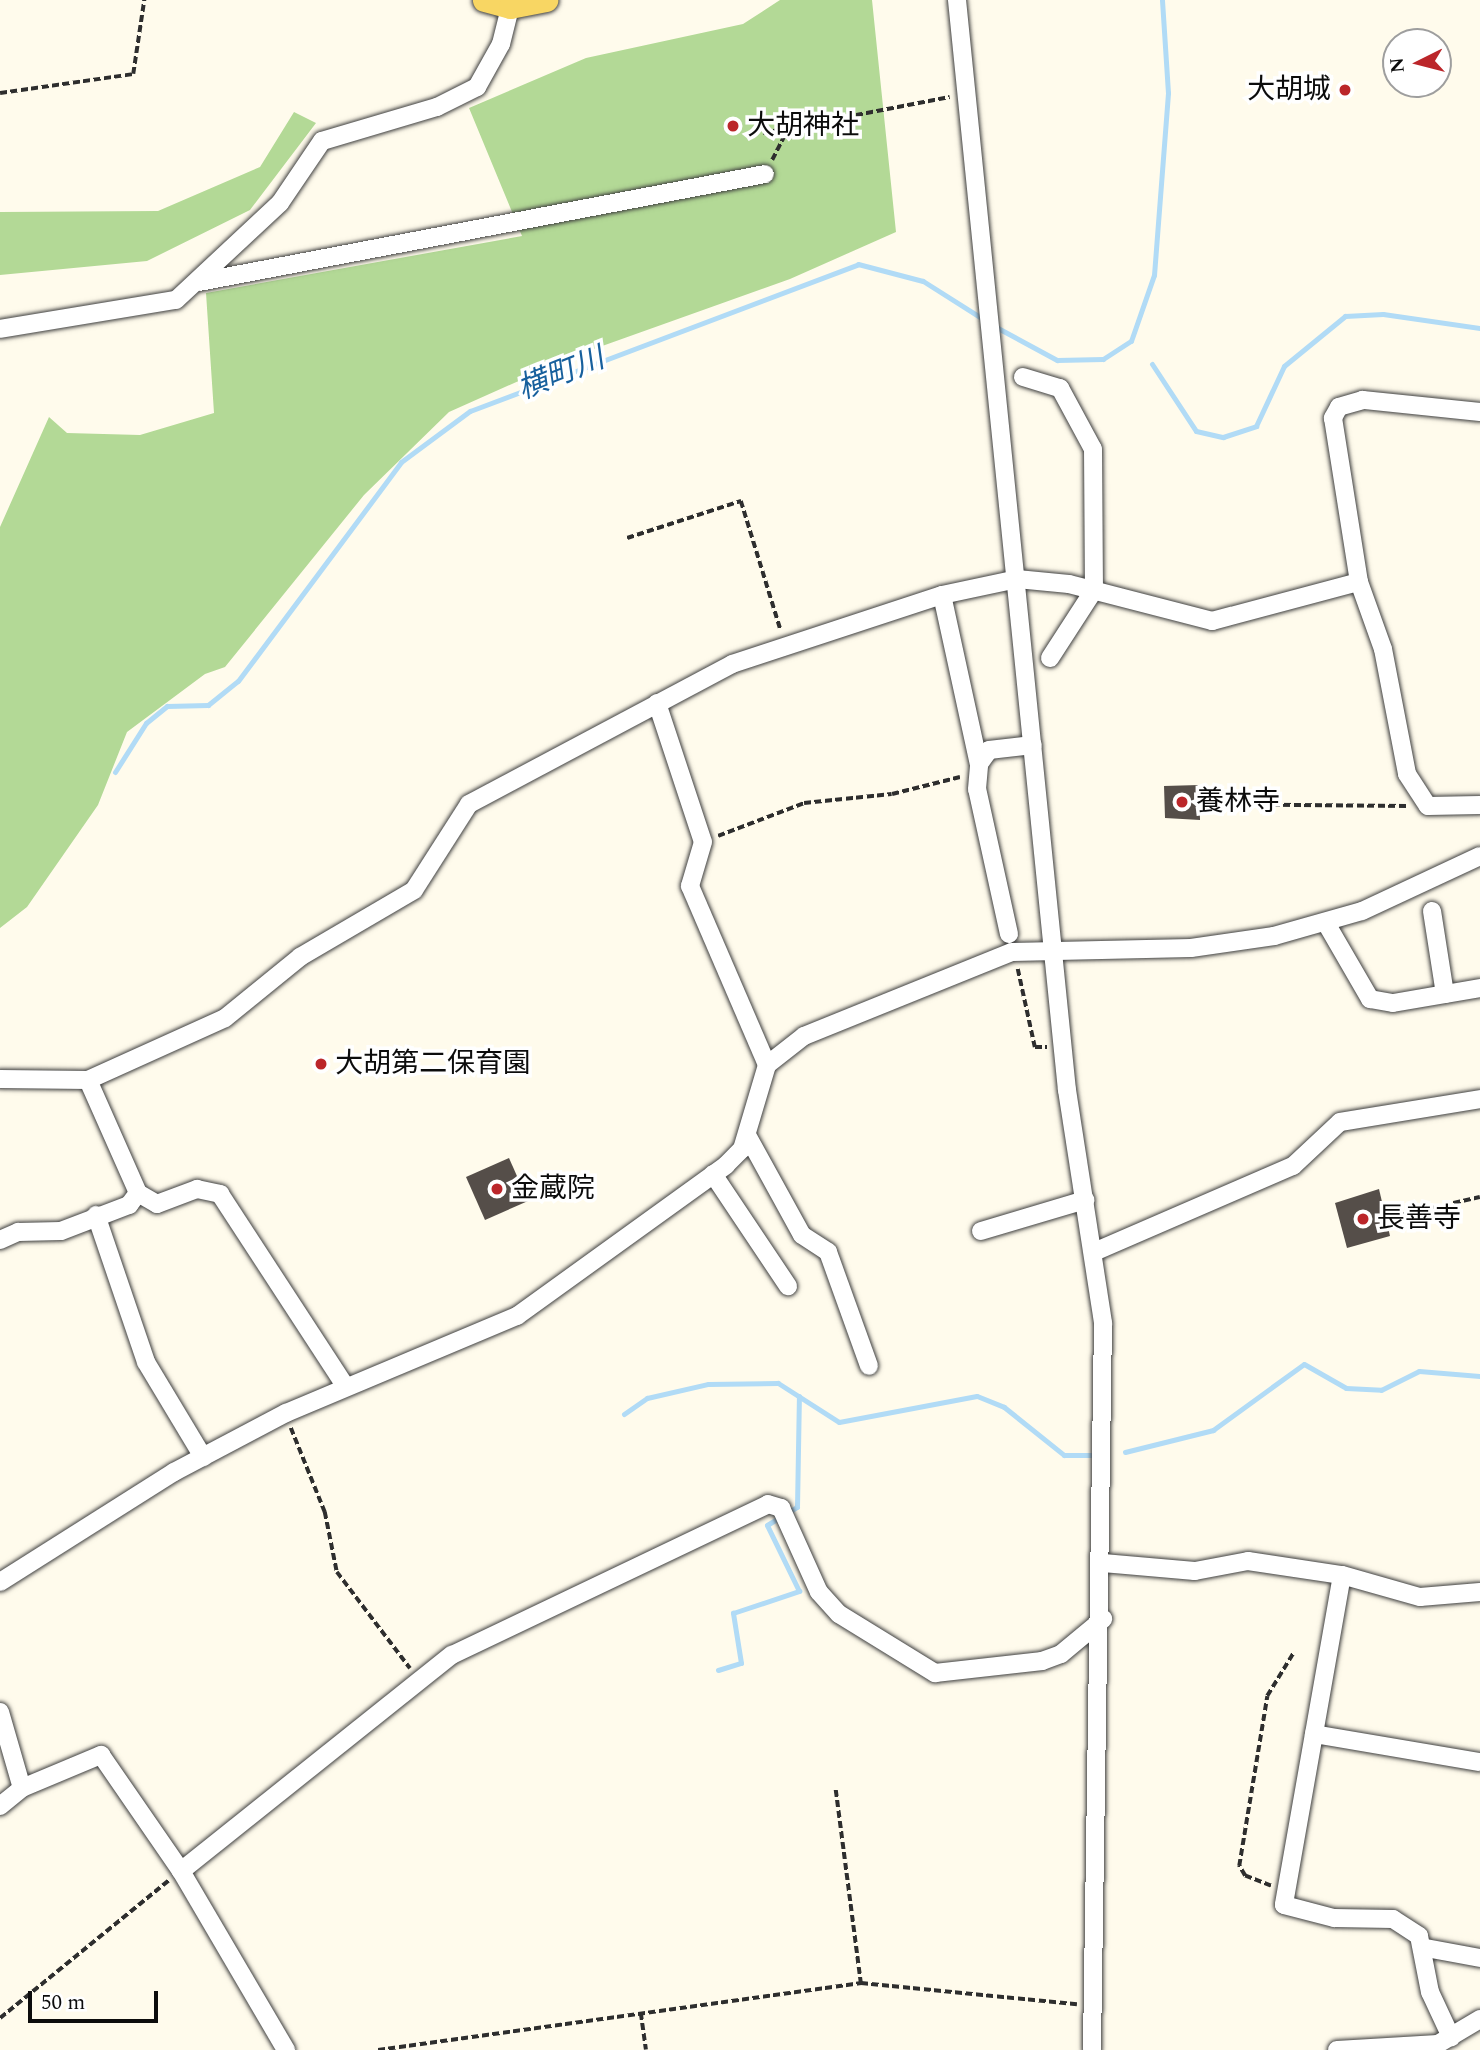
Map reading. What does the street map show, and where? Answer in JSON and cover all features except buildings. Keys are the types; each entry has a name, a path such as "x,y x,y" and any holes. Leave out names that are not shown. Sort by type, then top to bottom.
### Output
{"main road":[{"path":"484,0 510,7 545,0"}],"street":[{"path":"957,0 991,307 1062,1045 1103,1323 1103,1563 1092,2050"},
{"path":"0,329 158,307 199,282 280,203 322,141 437,107 477,86 501,44 510,7"},
{"path":"199,282 765,174"},
{"path":"1023,377 1060,388 1093,449 1094,590 1050,658"},
{"path":"1480,412 1363,400 1335,412 1359,582 1383,649 1407,774 1429,806 1480,805"},
{"path":"0,1079 89,1080 247,1003 300,957 414,890 469,804 711,673 942,595 1017,579 1094,590 1212,621 1359,582"},
{"path":"942,595 979,768 1009,934"},
{"path":"657,703 703,842 691,886 767,1065"},
{"path":"979,768 989,750 1034,745"},
{"path":"0,1582 203,1457 286,1413 344,1384 517,1316 713,1174 742,1149 767,1065 804,1036 992,958 1217,945 1326,923 1480,856"},
{"path":"1432,911 1445,994"},
{"path":"1326,923 1370,999 1393,1003 1480,988"},
{"path":"89,1080 138,1193 157,1204 197,1189 220,1194 344,1384"},
{"path":"1094,1251 1293,1166 1340,1122 1480,1099"},
{"path":"747,1135 802,1236 828,1252 869,1366"},
{"path":"713,1174 788,1286"},
{"path":"0,1240 18,1231 61,1231 96,1215 130,1205 138,1193"},
{"path":"981,1231 1085,1200"},
{"path":"96,1215 146,1363 203,1457"},
{"path":"180,1871 418,1678 452,1655 776,1503 819,1592 839,1614 884,1636 935,1673 1042,1661 1061,1654 1102,1619"},
{"path":"1103,1563 1195,1571 1248,1561 1342,1575 1420,1597 1480,1591"},
{"path":"1342,1575 1284,1905 1334,1918 1393,1919 1426,1948 1480,1958"},
{"path":"0,1712 22,1788"},
{"path":"1314,1734 1480,1762"},
{"path":"0,1806 22,1788 101,1755 180,1871 286,2050"},
{"path":"1426,1948 1430,1992 1451,2037"},
{"path":"1337,2050 1438,2044 1480,2019"}],"path":[{"path":"0,93 133,74 144,0"},
{"path":"763,133 952,96"},
{"path":"765,174 789,128"},
{"path":"627,538 741,501 786,646"},
{"path":"703,842 804,803 892,794 979,768"},
{"path":"1210,804 1429,806"},
{"path":"1018,969 1035,1047 1062,1045"},
{"path":"1392,1217 1480,1197"},
{"path":"286,1413 325,1512 337,1572 418,1678"},
{"path":"1286,1892 1245,1876 1239,1866 1267,1696 1294,1652"},
{"path":"836,1790 861,1983"},
{"path":"0,2018 180,1871"},
{"path":"378,2050 861,1983 1093,2005"},
{"path":"641,2013 646,2050"}],"green space":[{"path":"780,0 872,0 896,232 790,279 577,355 449,412 364,495 225,667 205,674 127,732 98,805 27,907 0,928 0,527 49,417 67,433 140,435 214,413 206,293 522,236 469,108 586,58 743,24"},
{"path":"294,112 316,123 250,210 147,261 0,275 0,212 158,211 260,167"}],"waterway":[{"path":"994,326 1057,360 1103,359 1131,341 1154,275 1168,93 1162,0"},
{"name":"横町川","path":"115,772 146,723 167,706 208,705 238,681 401,462 470,411 858,264 923,281 986,321"},
{"name":"横町川","path":"1152,364 1196,431 1223,437 1256,426 1284,366 1345,316 1383,314 1480,328"},
{"path":"1125,1452 1213,1430 1304,1364 1346,1388 1381,1390 1419,1371 1480,1376"},
{"path":"624,1414 647,1398 708,1384 778,1383 839,1422 977,1396 1004,1407 1064,1455 1094,1455"},
{"path":"718,1670 741,1663 733,1613 799,1591 767,1525 797,1507 799,1396"}],"place":[{"name":"大胡城","path":"1345,90"},
{"name":"大胡神社","path":"733,126"},
{"name":"養林寺","path":"1182,802"},
{"name":"大胡第二保育園","path":"321,1064"},
{"name":"金蔵院","path":"497,1189"},
{"name":"長善寺","path":"1363,1219"}]}
